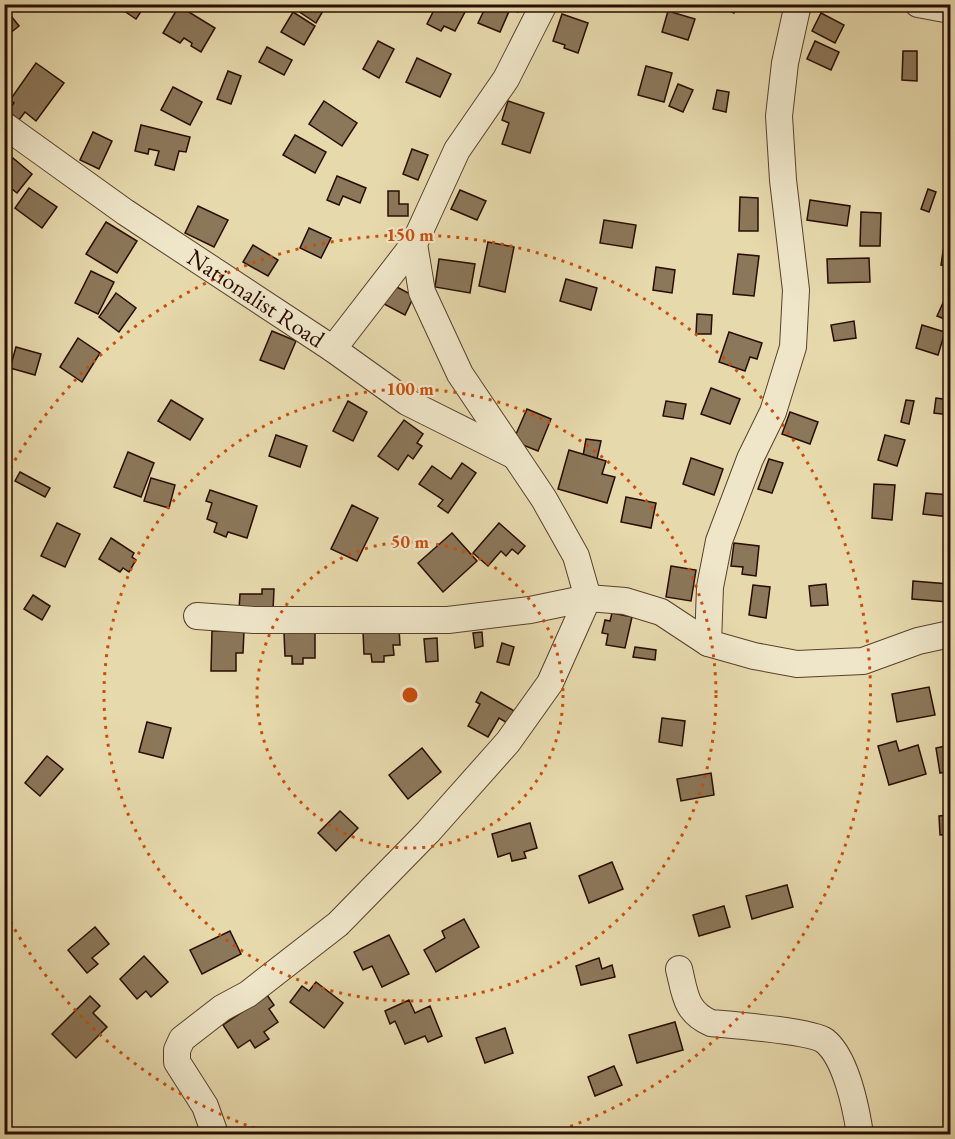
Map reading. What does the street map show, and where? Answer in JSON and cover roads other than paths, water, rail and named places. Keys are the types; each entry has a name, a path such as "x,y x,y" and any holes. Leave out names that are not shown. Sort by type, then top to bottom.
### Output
{"street":[{"path":"333,349 414,244 457,150 506,79 544,4"},
{"path":"708,643 710,587 718,541 750,459 773,412 793,347 796,290 783,180 779,116 785,63 798,4"},
{"path":"918,4 951,10"},
{"name":"Nationalist Road","path":"4,125 125,212 333,349 407,402 516,456"},
{"path":"215,1134 205,1106 177,1062 177,1050 182,1040 222,1008 248,994 338,924 428,832 508,742 550,683 588,598 576,556 544,499 460,374 422,291 414,244"},
{"path":"197,616 254,620 448,620 530,610 588,598 625,601 661,612 708,643 754,656 797,664 862,661 918,641 951,634"},
{"path":"679,969 689,1007 700,1018 711,1023 807,1034 823,1040 836,1053 855,1101 860,1134"}]}
